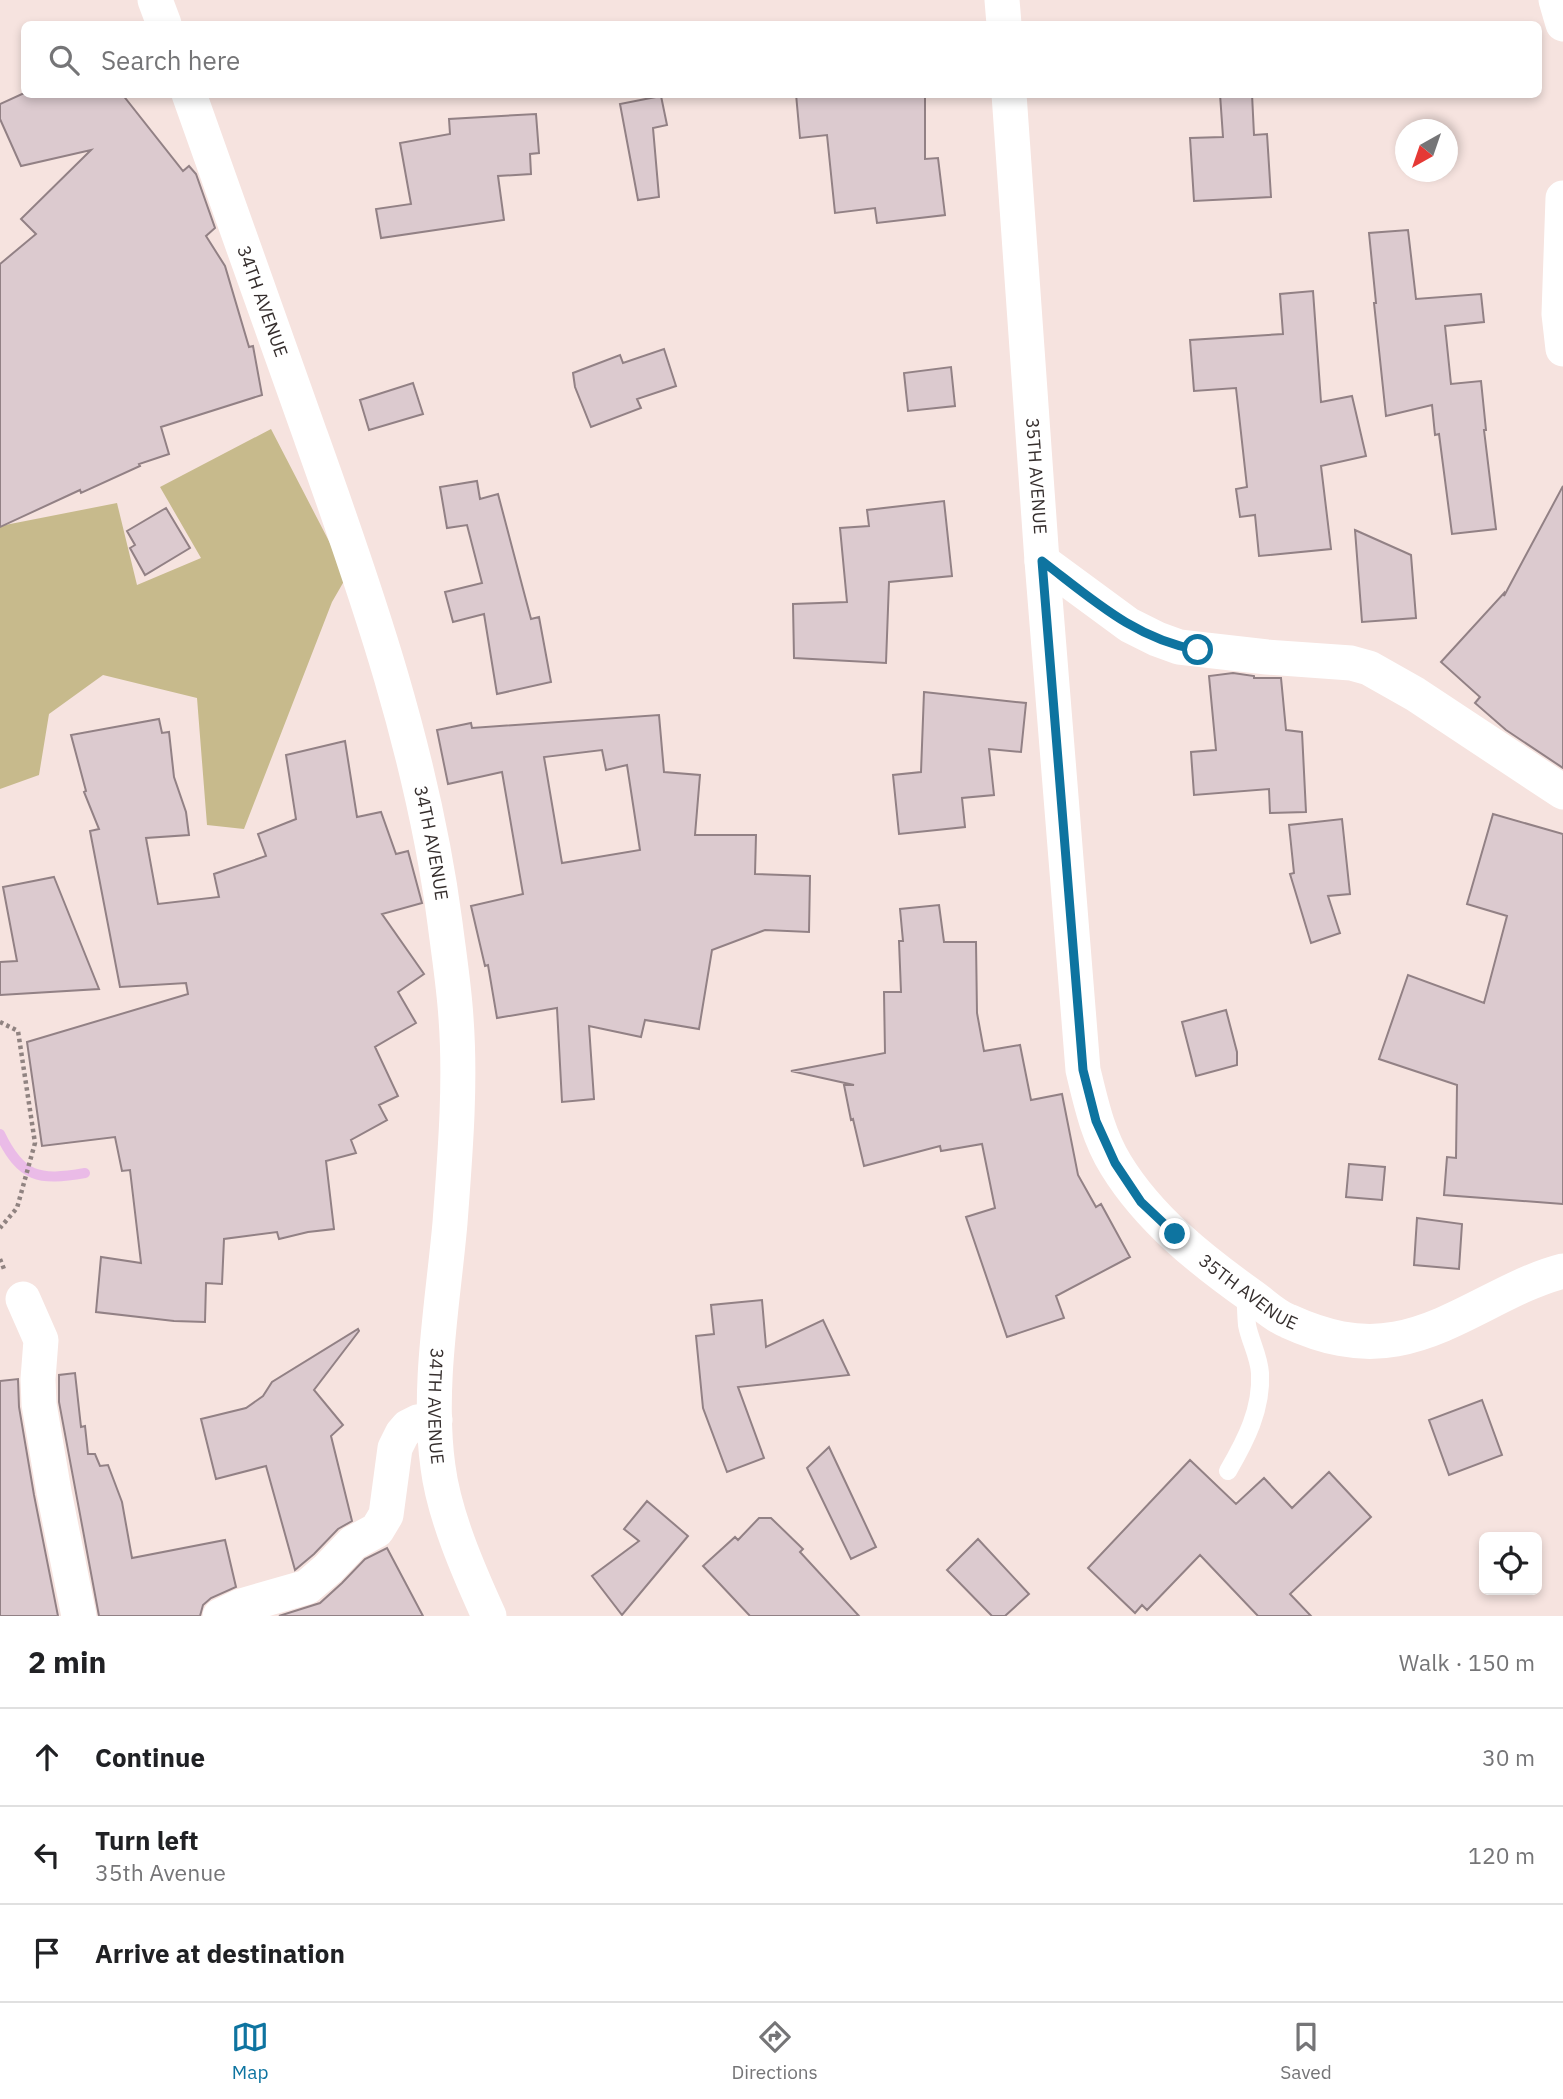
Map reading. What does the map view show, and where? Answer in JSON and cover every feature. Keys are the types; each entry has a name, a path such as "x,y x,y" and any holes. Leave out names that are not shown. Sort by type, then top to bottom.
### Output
{"street":[{"path":"155,0 162,21"},
{"path":"1002,0 1004,21"},
{"path":"1556,0 1563,24"},
{"name":"34TH AVENUE","path":"190,98 380,634 408,733 428,818 445,920 456,1018 457,1083 456,1148 436,1383 438,1472 449,1512 489,1616"},
{"name":"35TH AVENUE","path":"1009,98 1042,561 1083,1070 1096,1121 1115,1163 1141,1202 1185,1243 1245,1292 1285,1320 1342,1340 1366,1342 1396,1339 1426,1331 1539,1279 1563,1271"},
{"path":"1563,198 1559,314 1563,349"},
{"path":"1042,561 1129,625 1179,647 1351,663 1369,668 1415,694 1563,792"},
{"path":"23,1299 41,1340 39,1404 79,1616"},
{"path":"220,1616 241,1606 307,1587 353,1543 377,1530 386,1515 396,1448 402,1434 418,1422 435,1420"}],"lane":[{"path":"1228,1471 1245,1441 1259,1398 1260,1371 1247,1325 1245,1292"}],"path":[{"path":"0,1022 18,1031 35,1143 18,1208 0,1228"}],"shaded area":[{"path":"271,429 347,576 332,602 244,829 207,825 197,698 103,675 49,714 39,775 0,789 0,526 117,503 137,585 201,558 160,487"}],"building":[{"path":"21,94 21,98 125,98 183,171 189,166 196,174 215,228 206,236 225,266 249,347 253,346 262,395 161,427 169,454 139,464 140,466 81,493 80,490 0,527 0,264 36,234 21,219 91,150 21,166 0,119 0,104"},
{"path":"661,98 667,125 653,128 659,197 638,200 620,104"},
{"path":"796,98 925,98 925,159 938,158 945,215 877,223 875,208 835,213 827,135 800,138"},
{"path":"1220,98 1252,98 1254,135 1267,134 1271,197 1194,201 1190,138 1223,137"},
{"path":"536,114 539,153 530,154 531,174 498,176 504,220 381,238 376,209 411,204 400,143 450,134 449,119"},
{"path":"1408,230 1416,299 1481,294 1484,322 1445,326 1451,384 1481,381 1496,529 1452,534 1439,434 1435,435 1432,405 1386,416 1369,233"},
{"path":"1313,291 1321,402 1352,396 1366,456 1321,466 1331,549 1259,556 1255,515 1240,517 1236,489 1247,487 1236,388 1194,391 1190,340 1283,334 1280,294"},
{"path":"664,349 676,386 637,399 641,408 591,427 575,387 573,373 620,355 623,363"},
{"path":"951,367 955,406 908,411 904,373"},
{"path":"413,383 423,414 369,430 360,400"},
{"path":"477,481 480,499 498,494 531,619 539,617 551,682 497,694 484,614 453,622 445,592 482,583 467,525 447,528 440,487"},
{"path":"1563,486 1563,768 1506,730 1475,703 1480,697 1441,662 1504,593 1504,596"},
{"path":"944,501 952,576 889,582 886,663 794,658 793,604 847,602 840,528 869,526 867,510"},
{"path":"166,508 190,548 145,575 130,548 135,545 127,531"},
{"path":"1355,530 1411,555 1416,618 1362,622"},
{"path":"1233,673 1254,678 1281,678 1286,730 1302,732 1306,812 1270,813 1269,789 1194,795 1191,752 1216,750 1209,676"},
{"path":"924,692 1026,703 1021,752 989,749 994,795 962,798 965,827 899,834 893,775 921,772"},
{"path":"659,715 664,772 700,775 695,835 756,835 755,874 810,876 809,932 765,930 712,950 699,1029 645,1020 641,1037 589,1026 594,1099 562,1102 557,1008 497,1018 488,965 485,966 471,906 523,894 502,772 448,784 437,730 471,723 472,728","holes":["602,750 606,770 627,765 640,850 562,863 544,757"]},
{"path":"159,719 162,733 169,732 174,777 186,812 189,835 146,838 158,904 219,897 214,874 266,856 258,834 296,819 286,755 345,741 357,817 381,812 396,854 408,851 422,903 382,914 424,974 398,992 416,1023 375,1047 398,1096 379,1105 387,1120 351,1140 356,1153 326,1161 334,1229 279,1239 277,1232 224,1239 222,1284 206,1283 205,1322 96,1312 101,1257 141,1263 130,1170 122,1171 115,1137 42,1146 27,1042 188,994 186,983 120,987 90,831 99,829 84,792 86,791 71,735"},
{"path":"1493,814 1563,834 1563,1204 1444,1195 1447,1157 1456,1158 1457,1085 1379,1059 1408,975 1484,1003 1507,916 1467,904"},
{"path":"1342,819 1350,894 1328,896 1340,933 1311,943 1290,874 1294,873 1289,825"},
{"path":"54,877 99,989 0,995 0,962 17,961 3,887"},
{"path":"939,905 944,942 976,942 977,1013 984,1051 1020,1045 1031,1100 1062,1094 1078,1175 1096,1207 1101,1204 1130,1257 1056,1296 1064,1318 1007,1337 966,1217 995,1208 982,1144 941,1151 940,1146 864,1166 844,1085 854,1085 791,1071 885,1053 884,992 901,992 899,941 903,941 900,909"},
{"path":"1226,1010 1237,1052 1237,1065 1196,1076 1182,1022"},
{"path":"1349,1164 1385,1167 1382,1200 1346,1197"},
{"path":"1417,1218 1462,1224 1459,1269 1414,1265"},
{"path":"762,1300 766,1347 823,1320 849,1375 738,1387 764,1458 727,1472 703,1408 696,1336 714,1334 711,1305"},
{"path":"358,1329 314,1390 343,1425 331,1436 352,1521 338,1529 295,1570 266,1466 216,1479 201,1419 246,1408 263,1396 272,1382"},
{"path":"75,1373 81,1427 85,1426 88,1454 95,1454 100,1466 108,1465 122,1502 132,1558 225,1540 236,1587 211,1598 203,1605 200,1616 99,1616 59,1402 59,1375"},
{"path":"18,1379 19,1407 58,1616 0,1616 0,1381"},
{"path":"1482,1400 1502,1455 1449,1475 1429,1420"},
{"path":"829,1447 876,1547 851,1559 807,1468"},
{"path":"1190,1460 1236,1504 1264,1478 1292,1508 1329,1472 1371,1517 1290,1594 1311,1616 1258,1616 1200,1555 1147,1610 1142,1605 1135,1613 1088,1568"},
{"path":"647,1501 688,1536 622,1615 592,1576 639,1541 624,1529"},
{"path":"759,1518 771,1518 803,1549 800,1552 859,1616 750,1616 703,1566 735,1537 738,1540"},
{"path":"978,1539 1029,1594 1005,1616 992,1616 947,1570"},
{"path":"387,1548 423,1616 279,1616 320,1603 365,1559"}],"waterway":[{"path":"0,1134 16,1160 33,1173 43,1176 85,1173"}],"route":[{"path":"1175,1234 1141,1202 1115,1163 1096,1121 1083,1070 1042,561 1129,625 1179,647 1198,650"}]}
